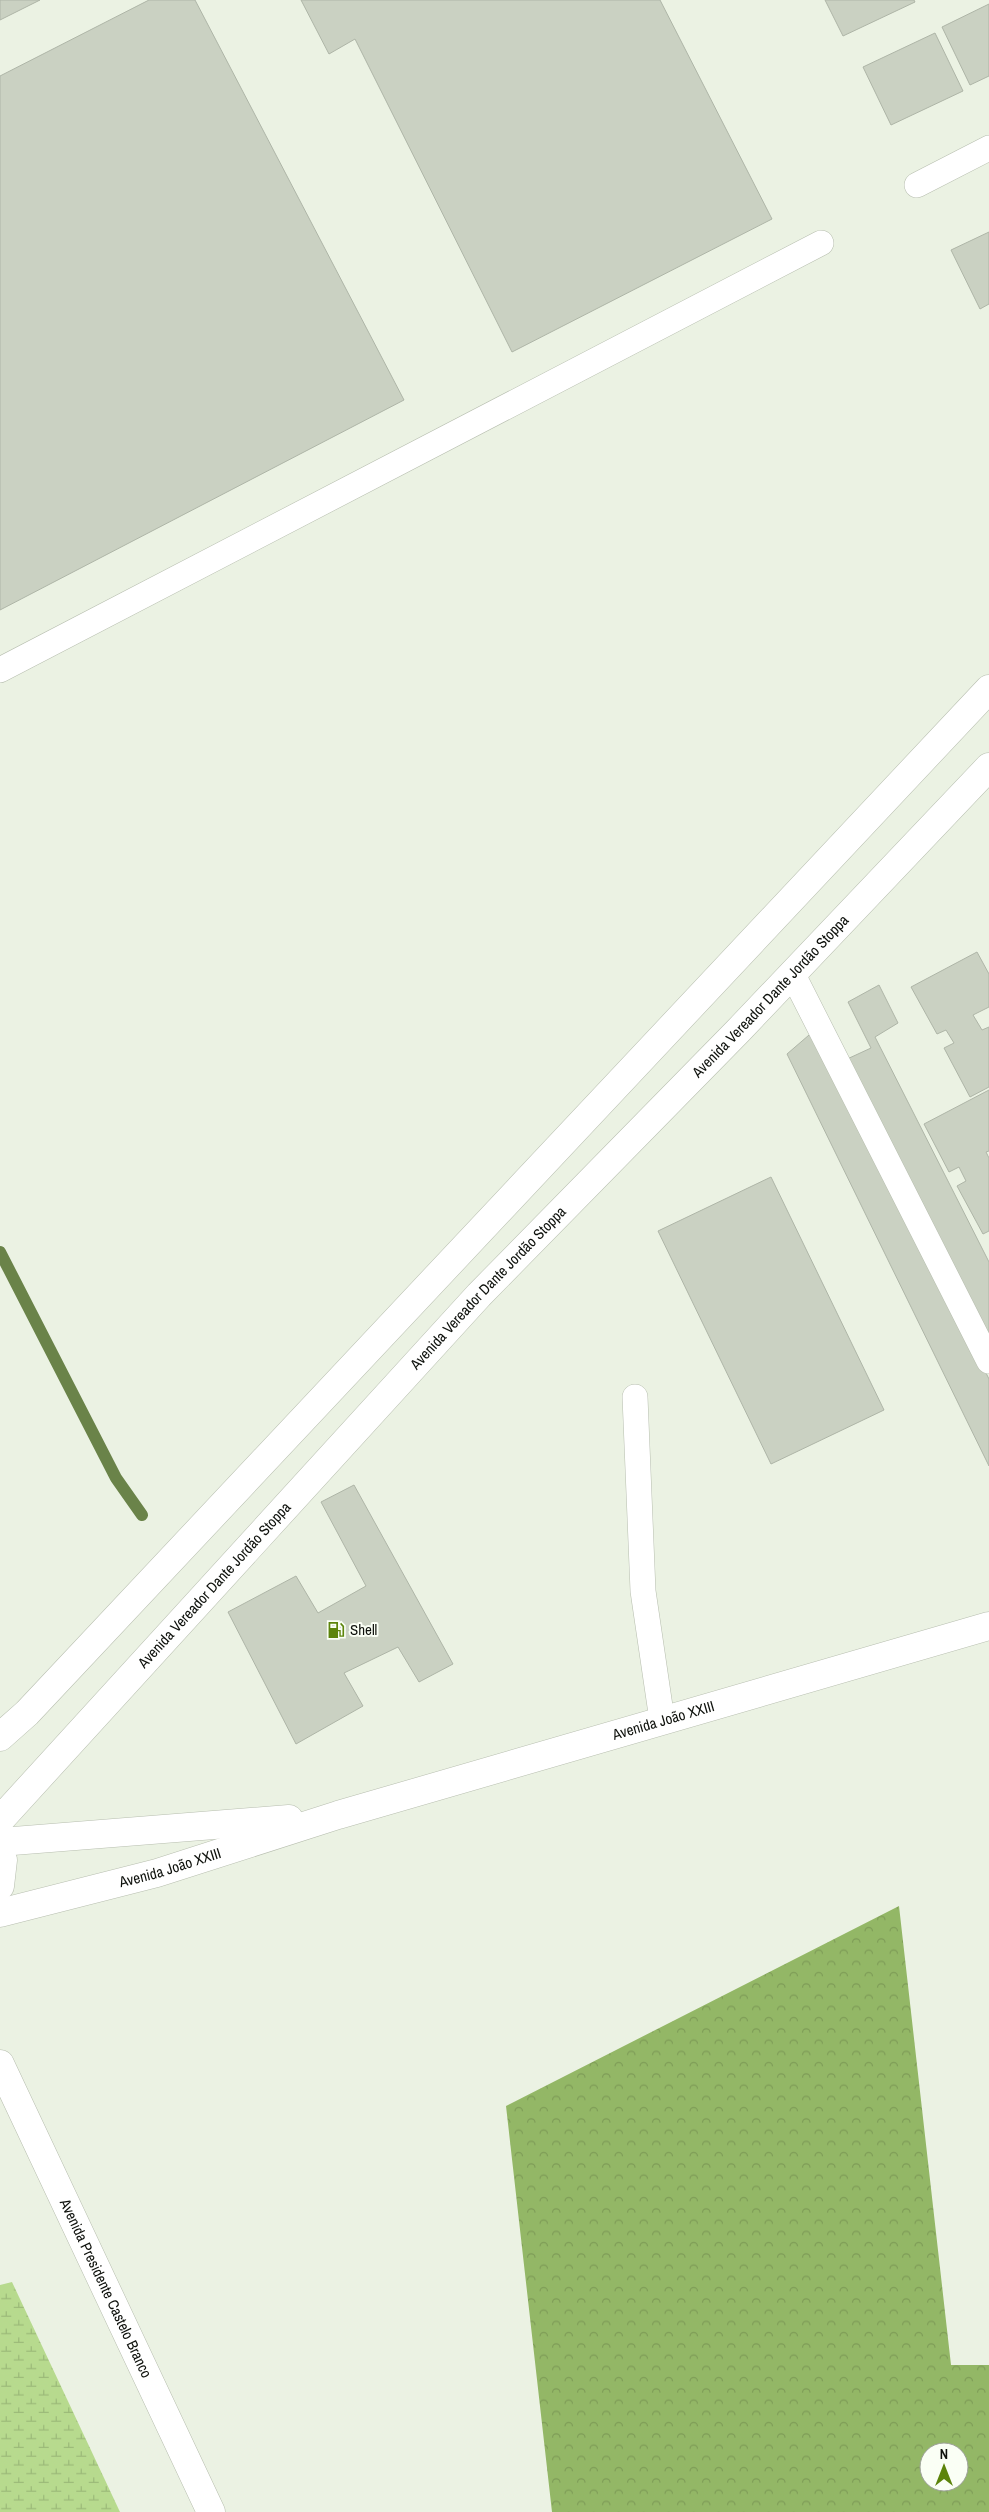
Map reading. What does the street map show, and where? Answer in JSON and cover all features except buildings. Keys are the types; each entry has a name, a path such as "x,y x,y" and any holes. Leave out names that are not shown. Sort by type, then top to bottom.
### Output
{"street":[{"path":"0,1737 27,1713 989,689"},
{"name":"Avenida Vereador Dante Jordão Stoppa","path":"0,1820 479,1295 989,767"},
{"name":"Avenida João XXIII","path":"0,1913 157,1872 338,1815 989,1626"},
{"name":"Avenida João XXIII","path":"0,1842 338,1815"},
{"path":"0,1854 3,1860 0,1886"},
{"name":"Avenida Presidente Castelo Branco","path":"0,2064 211,2512"}],"lane":[{"path":"917,185 989,148"},
{"path":"0,670 821,243"},
{"path":"792,973 989,1361"},
{"path":"635,1397 643,1591 662,1720"}],"green space":[{"path":"899,1906 951,2365 989,2365 989,2512 552,2512 506,2106"},
{"path":"12,2282 120,2512 0,2512 0,2285"}],"waterway":[{"path":"0,1252 116,1478 142,1515"}],"place":[{"name":"Shell","path":"336,1630"}]}
